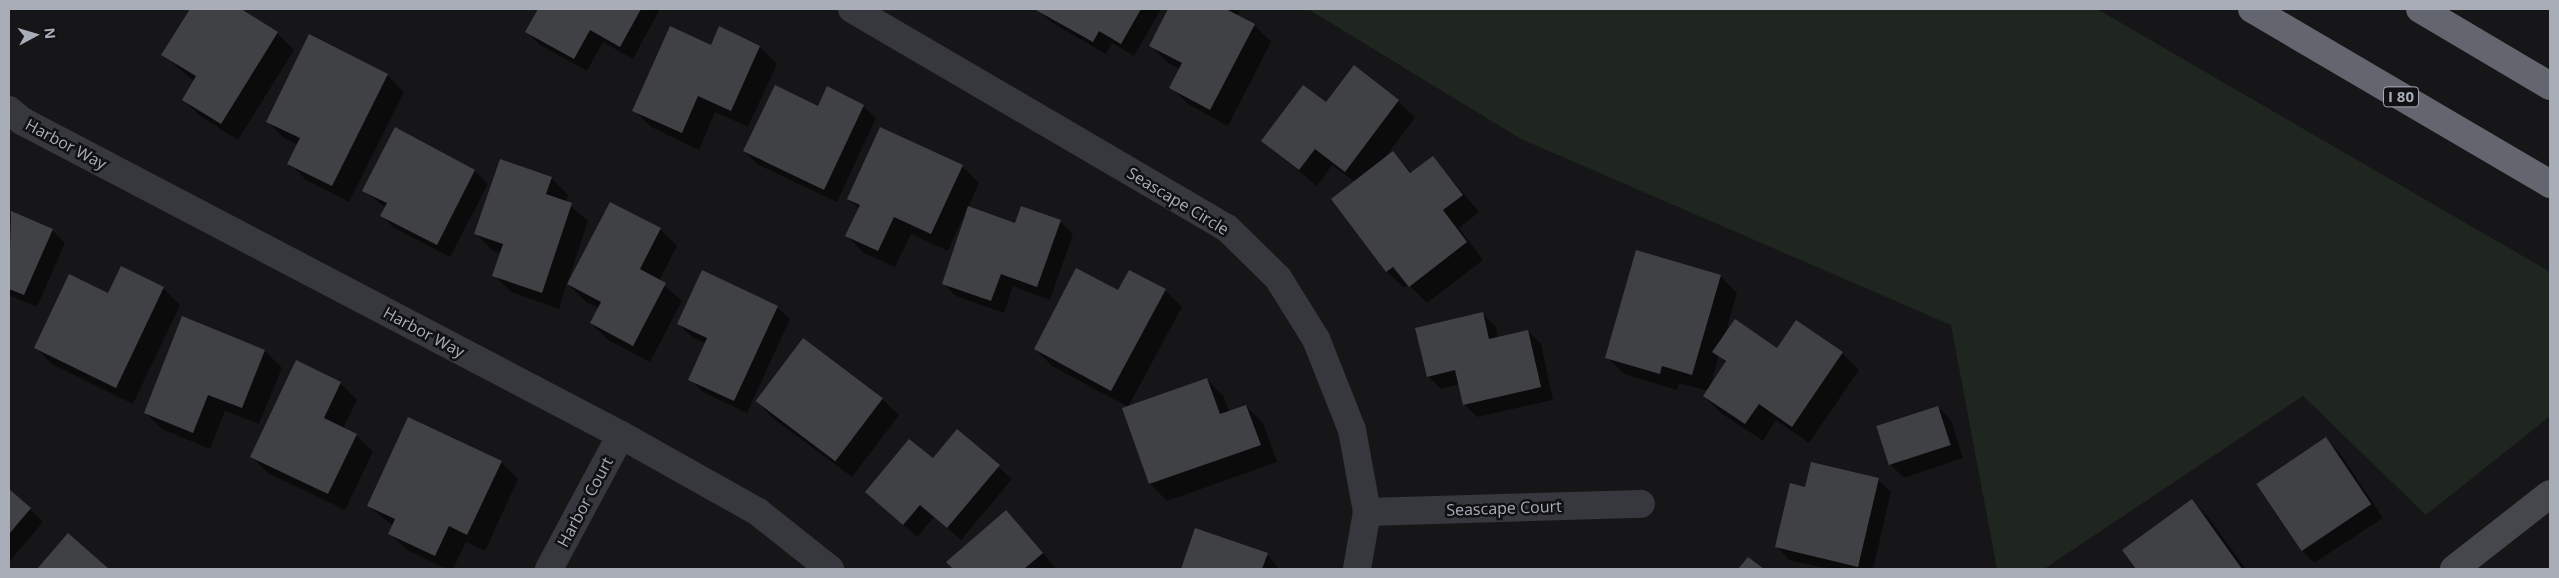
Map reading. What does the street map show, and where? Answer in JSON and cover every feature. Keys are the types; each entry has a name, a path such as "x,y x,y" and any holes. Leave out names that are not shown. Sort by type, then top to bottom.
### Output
{"highway":[{"name":"I 80","path":"2252,9 2550,184"},
{"path":"2420,9 2550,86"}],"street":[{"name":"Seascape Circle","path":"852,9 1227,228 1278,278 1316,339 1352,430 1367,512 1356,569"},
{"name":"Harbor Way","path":"9,110 22,121 621,435 758,512 830,569"},
{"name":"Harbor Court","path":"549,569 621,435"},
{"path":"2454,569 2550,494"},
{"name":"Seascape Court","path":"1367,512 1641,504"}],"shaded area":[{"path":"1308,9 2097,9 2550,272 2550,416 2426,515 2303,396 2044,569 1997,569 1951,325 1521,139"}],"building":[{"path":"190,9 241,9 278,32 221,124 182,100 196,76 161,55"},
{"path":"538,9 641,9 620,47 590,30 574,59 525,32"},
{"path":"1034,9 1141,9 1121,44 1099,31 1093,42"},
{"path":"1168,9 1226,9 1255,24 1210,110 1169,88 1182,63 1149,46"},
{"path":"670,26 711,45 719,26 760,46 731,111 698,96 682,133 632,111"},
{"path":"309,34 388,74 332,186 287,164 300,138 266,122"},
{"path":"1354,65 1399,100 1345,172 1315,149 1299,170 1261,141 1303,85 1326,102"},
{"path":"775,85 818,106 827,86 864,105 824,190 743,151"},
{"path":"395,127 475,170 437,245 380,216 387,203 362,191"},
{"path":"880,127 963,165 931,234 894,217 878,251 845,236 860,205 847,199"},
{"path":"1393,151 1410,173 1433,156 1463,195 1443,210 1467,242 1409,287 1393,267 1386,272 1331,199"},
{"path":"500,159 552,177 546,194 572,203 542,293 492,276 503,244 474,234"},
{"path":"610,202 661,228 640,269 666,283 633,346 590,323 601,302 567,284"},
{"path":"968,206 1015,223 1021,206 1061,220 1037,287 1001,274 991,301 942,284"},
{"path":"11,211 53,229 24,295 9,289"},
{"path":"1636,250 1721,275 1692,375 1662,366 1660,374 1605,358"},
{"path":"121,266 164,287 116,388 34,348 69,274 108,293"},
{"path":"1076,268 1118,290 1129,270 1166,289 1111,391 1034,349"},
{"path":"702,270 778,306 734,401 688,380 707,338 677,324"},
{"path":"1483,312 1489,339 1528,330 1541,387 1463,405 1455,370 1427,377 1415,328"},
{"path":"182,316 265,350 242,408 208,395 193,433 144,413"},
{"path":"1735,319 1777,348 1796,320 1843,352 1792,427 1759,404 1745,424 1703,396 1726,361 1712,352"},
{"path":"803,338 883,398 835,461 755,401"},
{"path":"296,360 341,382 324,418 357,434 328,494 250,457"},
{"path":"1207,378 1220,414 1246,405 1261,445 1149,484 1122,408"},
{"path":"1938,406 1951,445 1889,465 1876,426"},
{"path":"408,417 502,461 467,535 449,526 435,556 388,534 395,519 367,506"},
{"path":"957,429 1000,465 947,528 920,505 903,525 865,492 909,439 933,458"},
{"path":"2326,437 2371,504 2302,551 2256,484"},
{"path":"1811,462 1879,478 1858,567 1775,547 1790,483 1805,487"},
{"path":"9,489 31,508 9,534"},
{"path":"2192,499 2242,569 2136,569 2122,550"},
{"path":"1006,510 1043,553 1024,569 953,569 946,562"},
{"path":"1195,528 1268,553 1262,569 1181,569"},
{"path":"68,533 109,569 37,569"},
{"path":"1748,557 1764,569 1738,569"}]}
